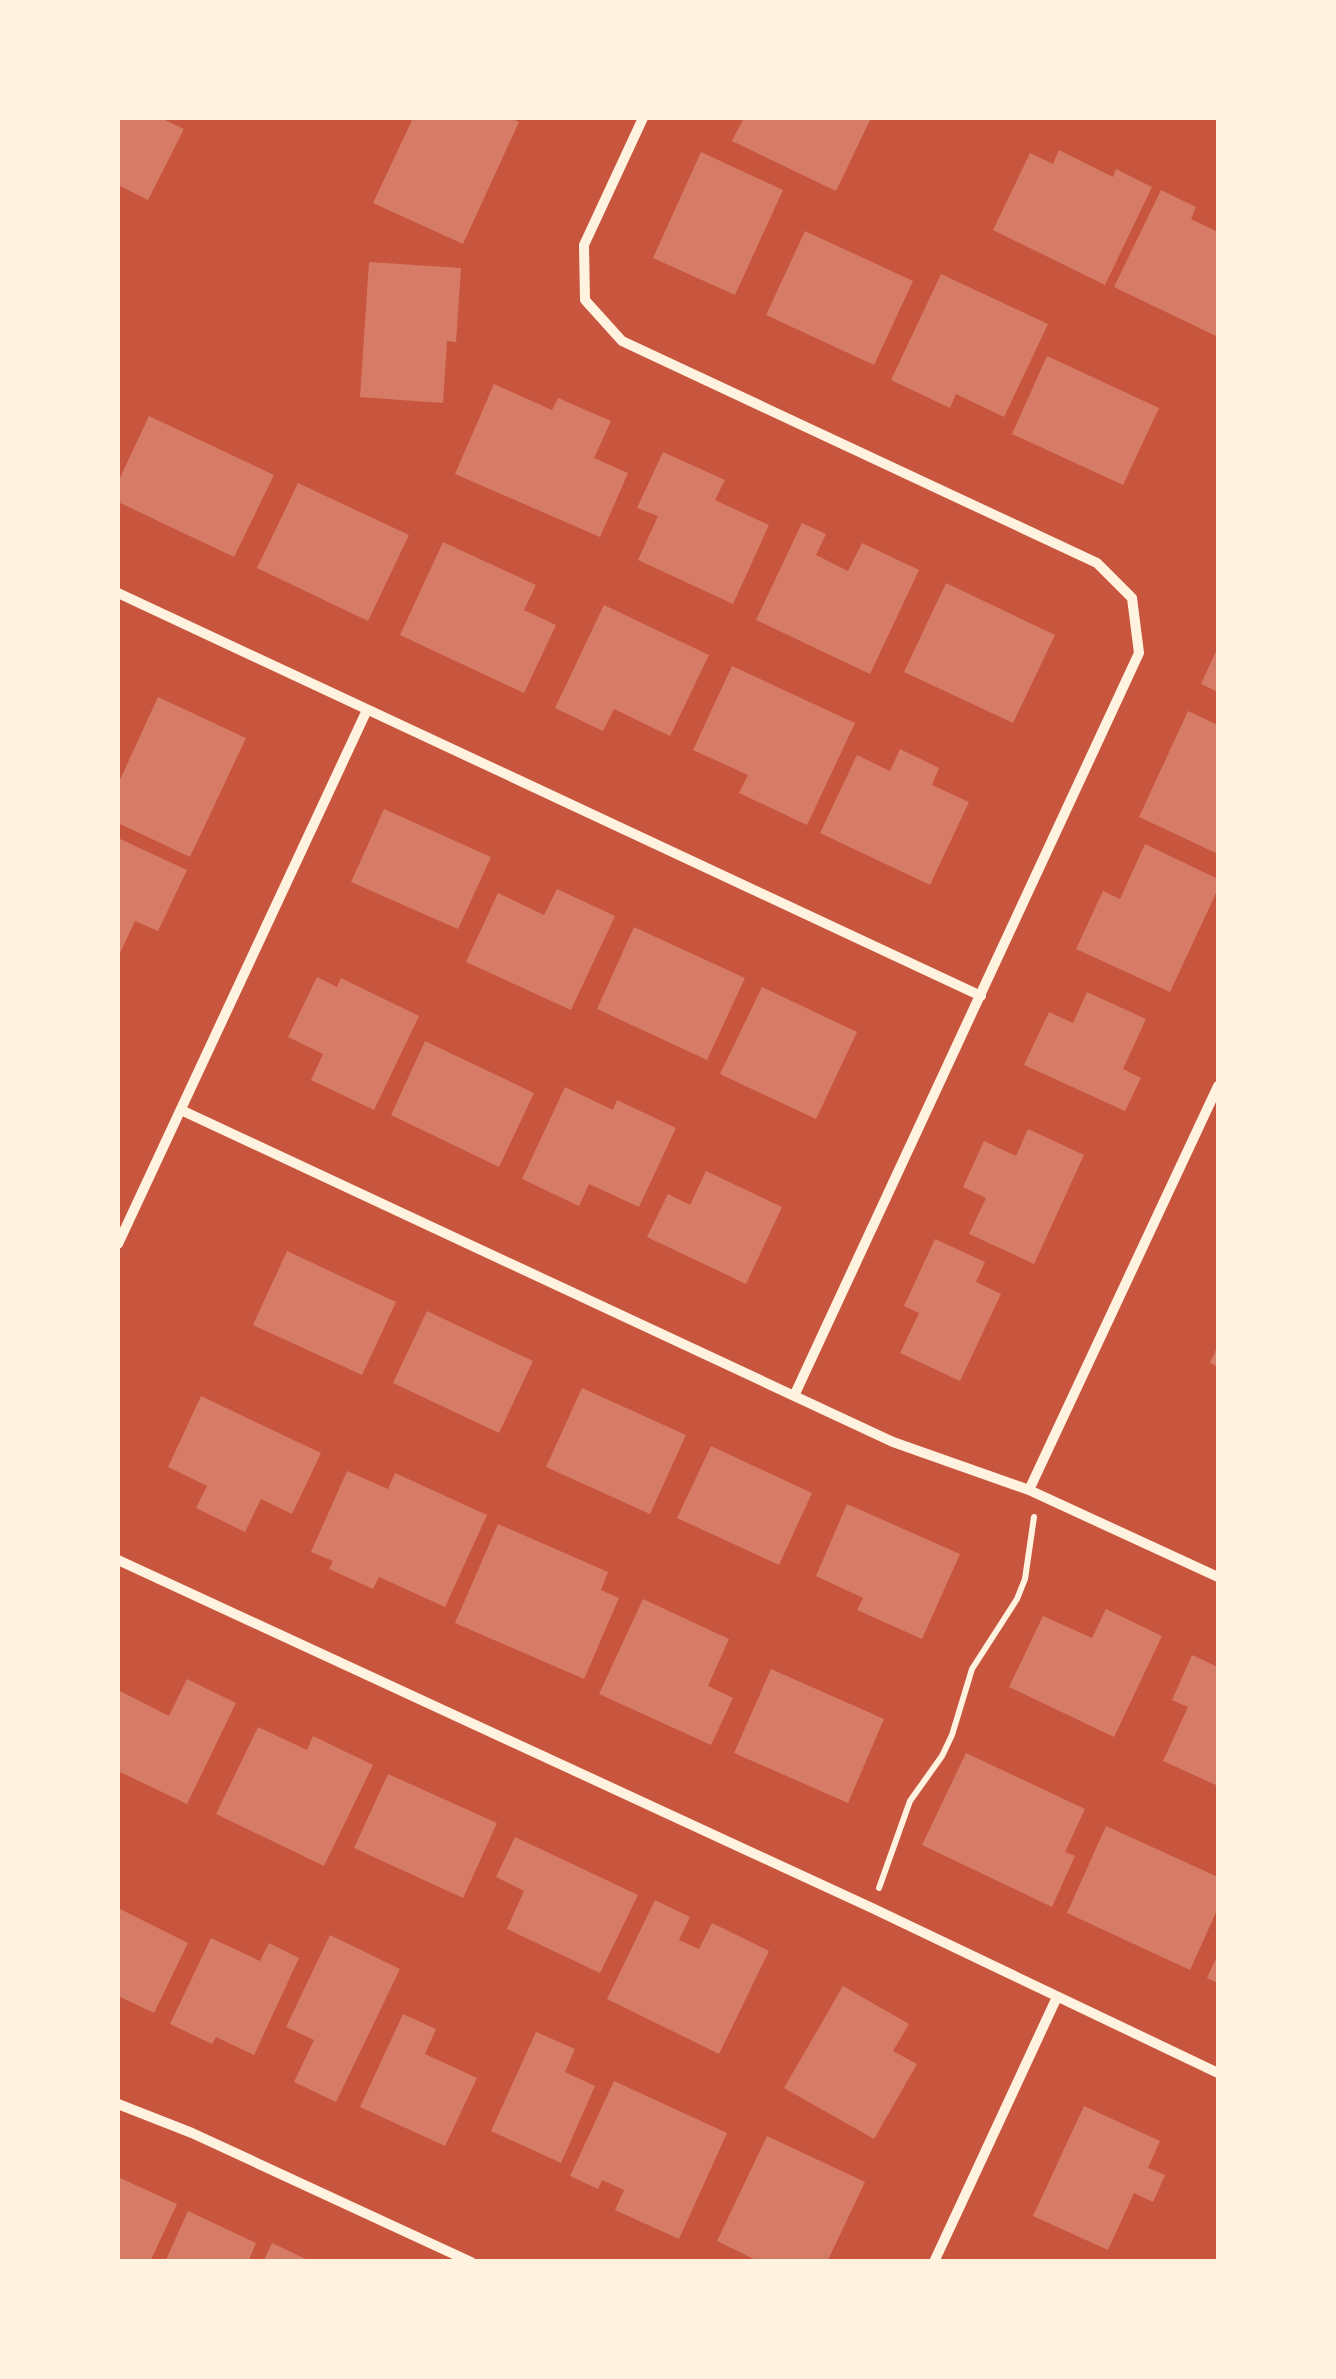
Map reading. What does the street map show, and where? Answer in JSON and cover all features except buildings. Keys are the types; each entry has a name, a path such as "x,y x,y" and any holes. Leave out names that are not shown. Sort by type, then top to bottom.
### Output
{"street":[{"path":"644,118 584,245 585,300 622,341 1097,563 1132,598 1139,653 794,1396"},
{"path":"118,593 981,996"},
{"path":"118,1244 367,710"},
{"path":"1029,1490 1218,1086"},
{"path":"181,1110 893,1442 1029,1490 1218,1578"},
{"path":"118,1560 1218,2072"},
{"path":"934,2262 1057,1997"},
{"path":"118,2104 192,2133 471,2262"}],"path":[{"path":"872,1908 910,1800 942,1756 979,1655 1017,1599 1025,1578 1034,1522 1029,1490"}]}
